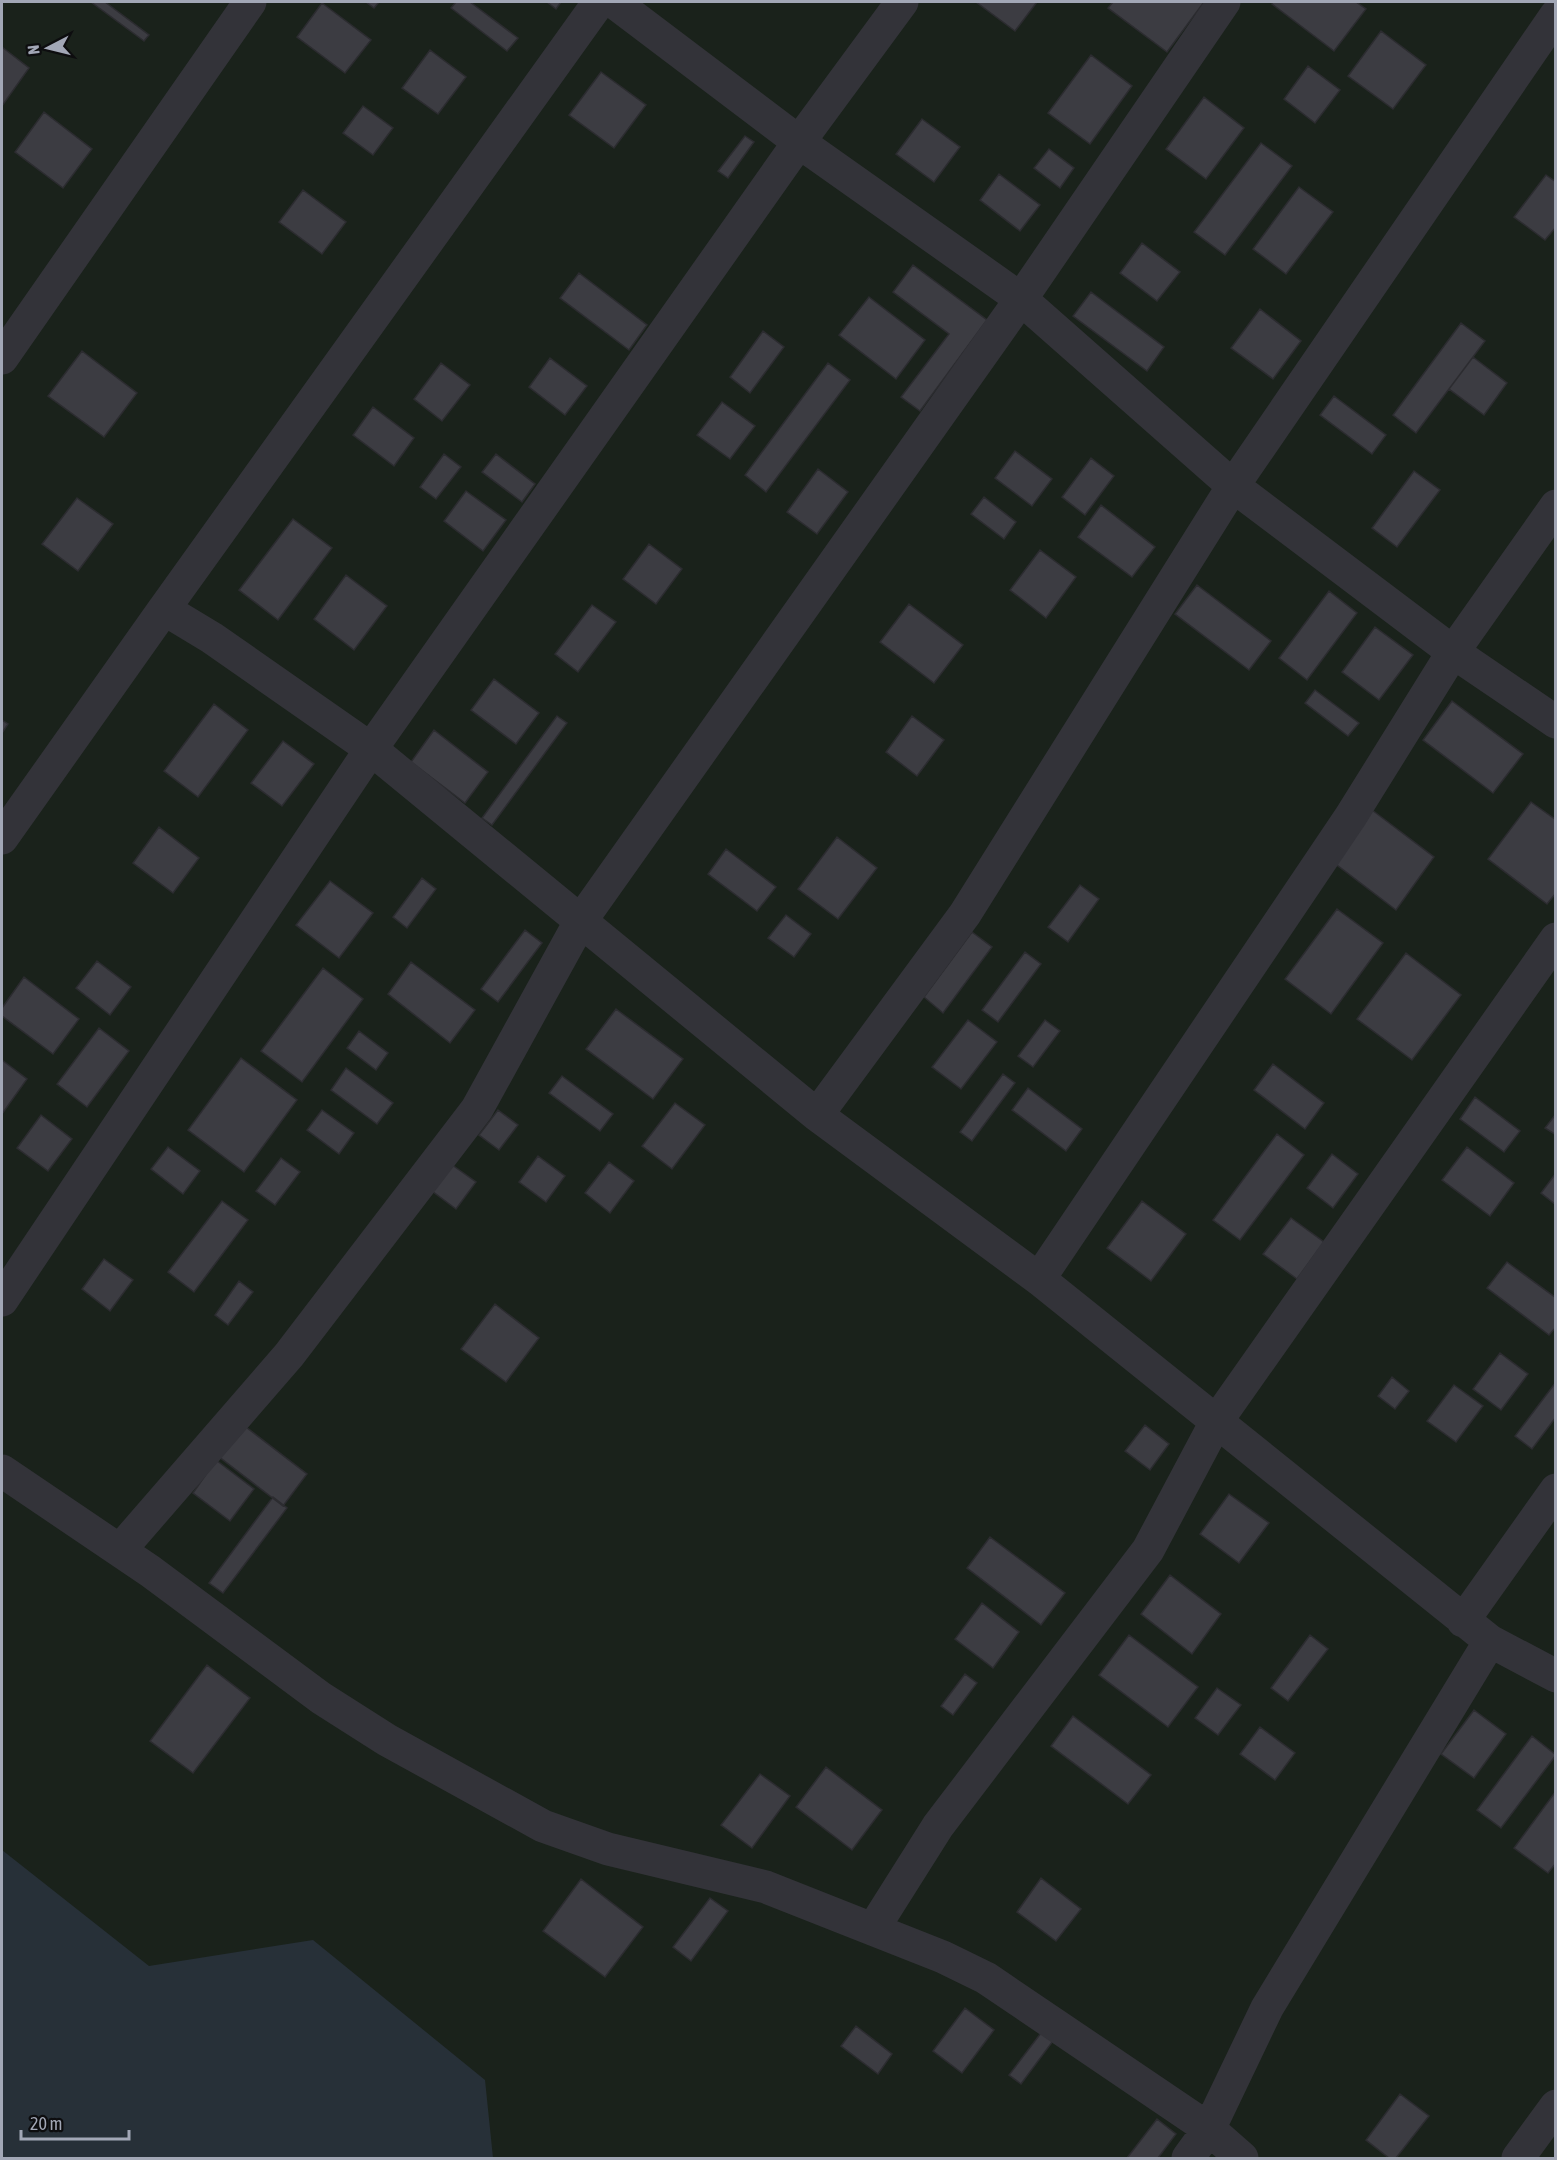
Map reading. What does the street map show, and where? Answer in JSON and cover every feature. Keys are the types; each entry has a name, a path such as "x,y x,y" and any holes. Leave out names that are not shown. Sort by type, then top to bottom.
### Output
{"street":[{"path":"2,358 250,2"},
{"path":"2,838 599,2"},
{"path":"614,2 799,142 1021,299 1233,486 1454,652 1556,722"},
{"path":"2,1300 371,748 799,142 902,2"},
{"path":"120,1550 289,1355 477,1109 580,922 1021,299 1224,2"},
{"path":"816,1115 965,914 1233,486 1556,15"},
{"path":"1039,1279 1351,816 1454,652 1556,506"},
{"path":"164,609 212,638 371,748 816,1115 1039,1279 1463,1621 1490,1641 1556,1676"},
{"path":"873,1929 938,1827 1148,1550 1216,1422 1556,939"},
{"path":"2,1471 120,1550 321,1698 387,1740 543,1826 608,1849 766,1887 943,1957 986,1978 1209,2129 1242,2158"},
{"path":"1463,1621 1556,1490"},
{"path":"1188,2158 1209,2129 1267,2008 1490,1641"},
{"path":"1518,2158 1556,2106"}],"shaded area":[{"path":"2,2 1555,2 1555,2158 2,2158"},
{"path":"2,1850 149,1966 313,1940 485,2080 493,2158 2,2158"}],"building":[{"path":"91,2 105,2 149,35 144,41"},
{"path":"366,2 379,2 374,8"},
{"path":"456,2 470,2 518,38 507,51 451,8"},
{"path":"547,2 561,2 556,9"},
{"path":"976,2 1037,2 1015,31"},
{"path":"1113,2 1204,2 1167,52 1108,8"},
{"path":"1273,2 1356,2 1366,9 1334,51 1272,4"},
{"path":"322,3 371,40 345,73 297,37"},
{"path":"1381,31 1426,65 1393,109 1348,76"},
{"path":"2,47 29,68 2,106"},
{"path":"430,50 466,77 438,114 402,88"},
{"path":"1091,55 1132,86 1090,144 1048,113"},
{"path":"1308,66 1340,90 1315,123 1284,99"},
{"path":"601,72 646,105 614,148 569,115"},
{"path":"1204,97 1244,128 1206,179 1166,149"},
{"path":"363,106 393,128 373,155 343,133"},
{"path":"44,112 92,149 63,188 15,152"},
{"path":"922,119 960,147 934,182 896,154"},
{"path":"745,136 754,142 728,178 718,171"},
{"path":"1261,143 1292,166 1225,255 1194,232"},
{"path":"1049,149 1074,168 1060,188 1034,168"},
{"path":"999,174 1040,205 1020,231 980,200"},
{"path":"1546,175 1556,182 1556,227 1545,240 1514,217"},
{"path":"1299,187 1333,212 1286,274 1253,249"},
{"path":"303,190 346,222 322,254 279,222"},
{"path":"1142,243 1180,272 1157,301 1120,273"},
{"path":"913,265 987,320 920,411 901,397 949,334 893,292"},
{"path":"579,273 647,325 629,350 560,298"},
{"path":"1091,292 1164,347 1147,371 1073,316"},
{"path":"869,297 925,340 896,379 839,335"},
{"path":"1260,309 1301,341 1273,379 1231,348"},
{"path":"1461,323 1485,341 1416,433 1393,415"},
{"path":"763,331 784,347 750,393 730,377"},
{"path":"82,351 137,393 104,437 48,396"},
{"path":"1473,357 1507,383 1484,415 1449,389"},
{"path":"550,358 587,386 565,415 529,387"},
{"path":"441,363 470,385 442,421 414,399"},
{"path":"828,363 850,380 766,492 745,475"},
{"path":"1334,396 1386,435 1372,454 1320,415"},
{"path":"722,402 755,426 730,459 697,435"},
{"path":"373,407 414,438 394,466 353,435"},
{"path":"1015,451 1052,479 1032,506 995,478"},
{"path":"444,454 461,467 436,499 420,487"},
{"path":"496,454 535,484 522,502 482,472"},
{"path":"1091,458 1114,476 1085,515 1062,497"},
{"path":"818,469 848,492 817,534 787,512"},
{"path":"1414,471 1440,490 1397,547 1372,528"},
{"path":"466,491 506,520 483,551 444,521"},
{"path":"984,497 1016,522 1004,539 971,514"},
{"path":"77,498 113,524 78,571 42,544"},
{"path":"1101,505 1155,547 1132,577 1078,537"},
{"path":"293,519 332,548 278,620 239,590"},
{"path":"649,544 682,569 656,604 623,579"},
{"path":"1040,550 1076,577 1046,618 1010,590"},
{"path":"346,575 387,606 354,650 314,619"},
{"path":"1197,585 1271,641 1249,670 1175,614"},
{"path":"1329,591 1357,613 1307,680 1279,658"},
{"path":"909,604 963,645 934,683 880,642"},
{"path":"592,605 616,622 578,672 555,654"},
{"path":"1375,627 1413,655 1379,700 1342,672"},
{"path":"494,679 539,713 516,744 471,710"},
{"path":"1315,690 1359,723 1348,736 1305,703"},
{"path":"1452,701 1523,754 1493,793 1423,740"},
{"path":"214,704 248,730 198,797 164,771"},
{"path":"557,716 567,723 492,825 482,818"},
{"path":"912,716 944,740 917,776 886,752"},
{"path":"2,720 8,724 2,733"},
{"path":"434,730 488,772 465,803 411,762"},
{"path":"283,741 314,764 282,806 251,783"},
{"path":"1531,802 1556,820 1556,893 1547,904 1488,859"},
{"path":"1372,810 1434,857 1396,910 1333,862"},
{"path":"159,827 199,858 173,893 133,863"},
{"path":"837,837 877,868 838,919 798,889"},
{"path":"726,849 776,887 757,911 708,874"},
{"path":"422,878 436,889 407,928 393,917"},
{"path":"330,881 373,913 339,958 296,925"},
{"path":"1080,885 1099,899 1068,942 1048,927"},
{"path":"1337,909 1383,943 1331,1014 1285,979"},
{"path":"786,915 811,934 794,957 768,938"},
{"path":"525,930 542,943 498,1002 481,989"},
{"path":"972,932 992,947 943,1013 924,997"},
{"path":"1025,952 1041,964 998,1022 982,1010"},
{"path":"1406,953 1461,995 1412,1060 1357,1019"},
{"path":"97,961 131,987 110,1015 76,988"},
{"path":"411,962 475,1010 450,1043 388,994"},
{"path":"323,968 363,999 302,1082 261,1051"},
{"path":"24,977 79,1019 53,1054 2,1016 2,1008"},
{"path":"616,1009 683,1059 653,1099 586,1049"},
{"path":"968,1020 997,1042 961,1089 932,1067"},
{"path":"1045,1020 1060,1031 1033,1067 1018,1056"},
{"path":"99,1028 129,1051 87,1107 57,1084"},
{"path":"359,1031 388,1053 376,1070 347,1048"},
{"path":"241,1058 297,1100 244,1172 188,1130"},
{"path":"2,1060 27,1079 2,1114"},
{"path":"1273,1064 1324,1103 1305,1129 1254,1090"},
{"path":"346,1068 393,1103 377,1124 331,1090"},
{"path":"1003,1074 1015,1083 972,1141 960,1132"},
{"path":"562,1076 613,1114 600,1131 549,1093"},
{"path":"1028,1088 1082,1129 1066,1151 1012,1110"},
{"path":"1475,1097 1520,1131 1504,1152 1460,1119"},
{"path":"675,1103 705,1125 672,1169 642,1146"},
{"path":"322,1110 354,1133 339,1154 307,1130"},
{"path":"498,1110 518,1125 499,1150 479,1135"},
{"path":"1556,1114 1556,1135 1545,1128"},
{"path":"41,1115 72,1139 48,1171 17,1148"},
{"path":"1277,1134 1304,1155 1240,1240 1213,1220"},
{"path":"168,1147 200,1171 183,1194 151,1169"},
{"path":"1467,1147 1514,1183 1490,1216 1442,1180"},
{"path":"1332,1154 1358,1174 1333,1208 1307,1188"},
{"path":"538,1156 565,1176 546,1202 519,1182"},
{"path":"281,1158 300,1172 275,1205 256,1191"},
{"path":"448,1162 476,1182 456,1209 428,1188"},
{"path":"609,1162 634,1181 610,1213 585,1193"},
{"path":"1556,1173 1556,1205 1541,1193"},
{"path":"222,1201 248,1220 194,1292 168,1272"},
{"path":"1142,1201 1186,1234 1151,1281 1107,1248"},
{"path":"1291,1218 1324,1242 1297,1279 1263,1254"},
{"path":"104,1259 133,1280 110,1311 82,1289"},
{"path":"1507,1262 1556,1298 1556,1327 1549,1335 1487,1288"},
{"path":"239,1281 253,1292 228,1325 215,1315"},
{"path":"495,1304 539,1338 506,1382 461,1349"},
{"path":"1500,1353 1528,1374 1501,1410 1473,1389"},
{"path":"1392,1377 1409,1391 1395,1409 1378,1396"},
{"path":"1556,1382 1556,1417 1532,1449 1515,1436"},
{"path":"1454,1385 1483,1406 1456,1442 1427,1421"},
{"path":"242,1424 307,1474 283,1506 218,1456"},
{"path":"1145,1425 1169,1444 1150,1470 1125,1451"},
{"path":"216,1460 254,1489 230,1521 193,1493"},
{"path":"1229,1494 1269,1523 1239,1563 1200,1534"},
{"path":"273,1497 287,1508 223,1593 209,1583"},
{"path":"990,1537 1065,1593 1041,1625 967,1568"},
{"path":"1170,1575 1221,1614 1192,1654 1141,1614"},
{"path":"982,1603 1019,1632 993,1668 955,1639"},
{"path":"1129,1635 1198,1687 1168,1727 1099,1675"},
{"path":"1310,1635 1328,1649 1288,1701 1271,1688"},
{"path":"207,1665 250,1698 193,1773 150,1741"},
{"path":"965,1674 977,1683 953,1715 941,1706"},
{"path":"1217,1688 1241,1705 1218,1735 1195,1718"},
{"path":"1474,1710 1506,1734 1474,1778 1441,1754"},
{"path":"1073,1716 1151,1775 1128,1804 1051,1746"},
{"path":"1260,1727 1295,1753 1275,1780 1240,1754"},
{"path":"1532,1736 1556,1755 1501,1828 1477,1810"},
{"path":"826,1767 882,1810 852,1850 796,1807"},
{"path":"760,1774 790,1796 752,1848 721,1825"},
{"path":"1556,1791 1556,1863 1548,1873 1514,1848"},
{"path":"1041,1878 1081,1909 1056,1941 1017,1912"},
{"path":"581,1879 643,1927 605,1977 543,1931"},
{"path":"710,1898 728,1911 691,1961 673,1947"},
{"path":"965,2008 994,2030 962,2073 933,2051"},
{"path":"856,2026 892,2054 878,2074 841,2046"},
{"path":"1041,2033 1053,2041 1021,2084 1009,2075"},
{"path":"1400,2094 1429,2116 1396,2158 1389,2158 1366,2140"},
{"path":"1157,2119 1176,2134 1158,2158 1127,2158"}]}
